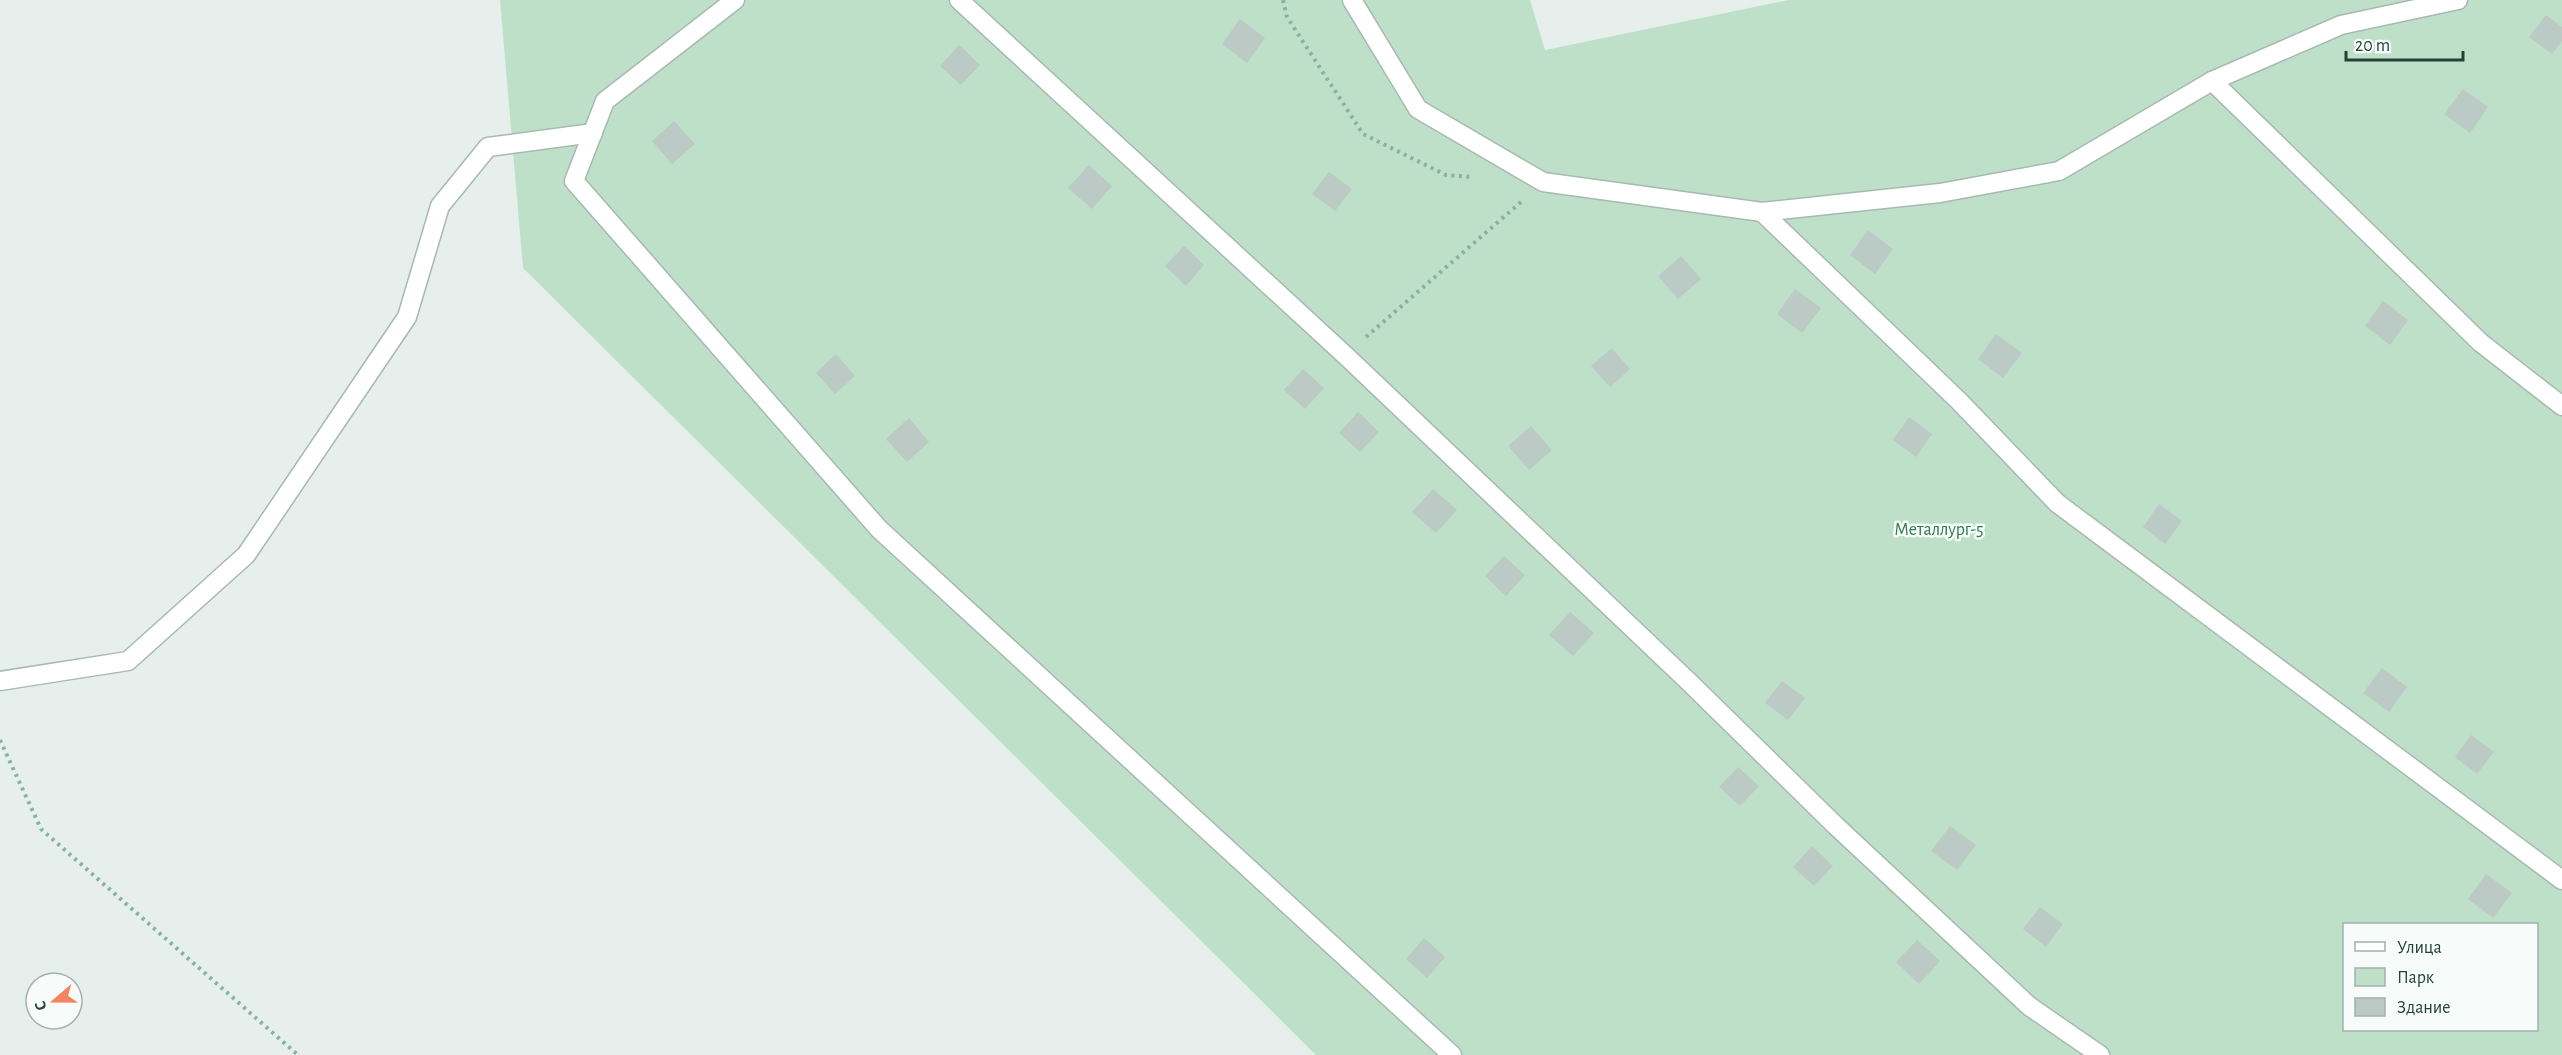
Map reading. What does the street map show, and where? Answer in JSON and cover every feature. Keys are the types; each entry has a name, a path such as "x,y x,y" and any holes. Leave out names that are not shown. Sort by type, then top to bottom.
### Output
{"street":[{"path":"735,0 605,101 574,181 879,530 1452,1055"},
{"path":"959,0 1346,356 1836,826 2029,1006 2100,1055"},
{"path":"1352,0 1418,109 1543,182 1762,212 1940,193 2059,171 2212,81 2341,25 2458,0"},
{"path":"2212,81 2481,344 2562,406"},
{"path":"0,681 128,662 246,555 407,317 440,206 488,147 593,133"},
{"path":"1762,212 1959,400 2057,503 2562,880"}],"path":[{"path":"1346,356 1543,182"},
{"path":"0,740 41,830 298,1055"}],"green space":[{"name":"Металлург-5","path":"500,0 1530,0 1545,50 1789,0 2562,0 2562,1055 1316,1055 523,268"}],"building":[{"path":"2546,15 2562,27 2562,41 2552,54 2529,37"},
{"path":"1240,19 1265,38 1247,63 1222,44"},
{"path":"959,45 980,65 961,85 940,66"},
{"path":"2463,89 2488,107 2470,133 2444,114"},
{"path":"674,121 695,144 672,164 652,141"},
{"path":"1089,165 1112,186 1092,209 1068,188"},
{"path":"1329,172 1352,189 1335,211 1312,194"},
{"path":"1868,230 1893,249 1875,274 1850,255"},
{"path":"1184,246 1204,265 1186,286 1165,266"},
{"path":"1681,256 1701,279 1678,299 1658,276"},
{"path":"1795,289 1821,308 1802,333 1777,314"},
{"path":"2383,301 2408,320 2390,345 2365,326"},
{"path":"1996,334 2022,353 2003,378 1978,359"},
{"path":"1612,348 1630,369 1610,387 1591,366"},
{"path":"836,354 855,376 835,394 816,373"},
{"path":"1303,369 1324,388 1305,409 1284,390"},
{"path":"1358,412 1379,432 1360,452 1339,433"},
{"path":"1909,417 1932,434 1916,457 1893,440"},
{"path":"909,418 929,442 907,462 886,439"},
{"path":"1531,426 1552,450 1529,470 1508,446"},
{"path":"1433,489 1457,510 1436,533 1412,512"},
{"path":"2159,504 2182,521 2165,544 2143,527"},
{"path":"1504,556 1525,575 1506,596 1485,576"},
{"path":"1570,612 1594,633 1573,656 1549,635"},
{"path":"2382,668 2407,687 2389,712 2363,693"},
{"path":"1782,681 1805,698 1788,720 1765,703"},
{"path":"2471,735 2494,752 2477,774 2455,757"},
{"path":"1738,767 1759,786 1740,806 1719,787"},
{"path":"1950,826 1976,845 1957,870 1931,851"},
{"path":"1812,846 1833,866 1814,886 1793,867"},
{"path":"2486,874 2512,893 2493,918 2468,899"},
{"path":"2040,907 2063,924 2046,947 2023,929"},
{"path":"1424,938 1445,957 1427,978 1406,959"},
{"path":"1917,940 1940,961 1919,984 1896,962"}]}
